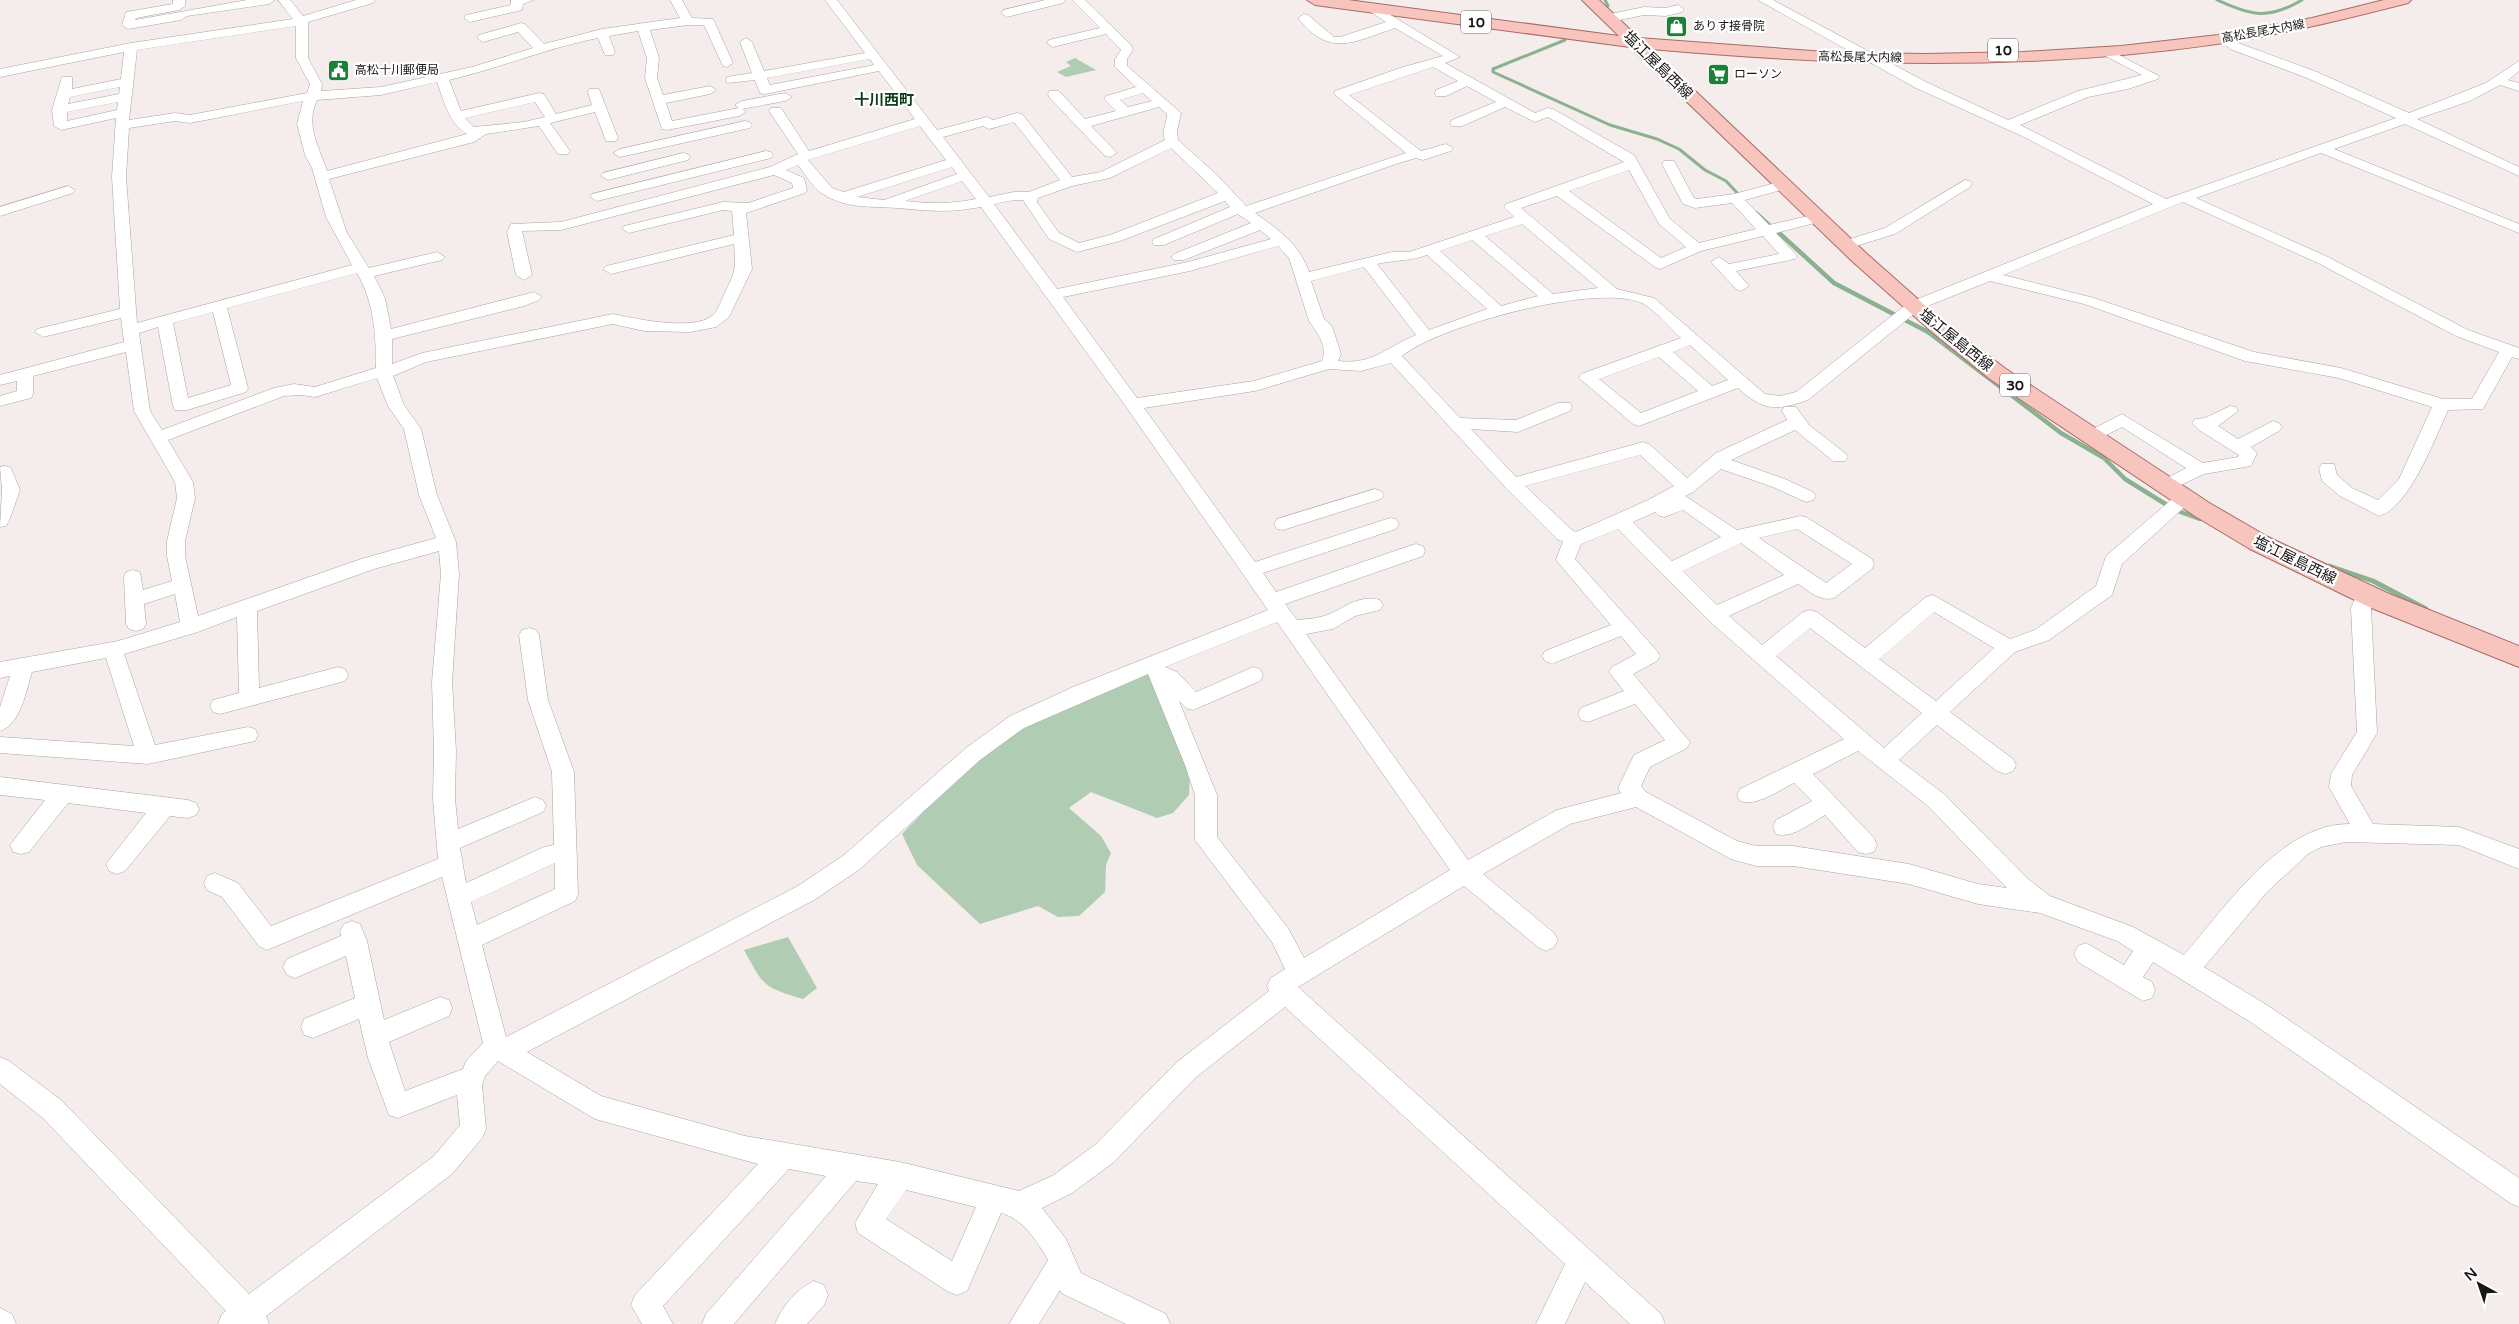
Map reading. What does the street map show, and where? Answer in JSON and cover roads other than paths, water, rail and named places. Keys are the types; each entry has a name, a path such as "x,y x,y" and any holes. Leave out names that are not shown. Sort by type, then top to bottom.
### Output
{"main road":[{"name":"高松長尾大内線","path":"1315,0 1632,39 1779,54 1871,57 2019,56 2102,51 2224,38 2316,22 2403,0"},
{"name":"高松長尾大内線","path":"1358,0 1632,39 1856,51 2040,49 2178,38 2254,27 2374,0"},
{"name":"塩江屋島西線","path":"1590,0 1846,245 1904,313 2166,486 2176,505 2366,594 2519,657"}],"street":[{"path":"179,0 179,6 130,15 118,177 128,312 139,401 142,411 184,482 186,498 176,541 176,556 191,627"},
{"path":"128,25 185,15 205,5 268,0"},
{"path":"284,0 300,21 302,58 316,84 306,109 304,124 336,225 363,270 377,298 384,336 384,373 396,406 412,429 428,495 446,542 450,574 442,682 446,751 444,799 450,853 459,897 469,940 500,1049 595,1107 745,1149 900,1175 1007,1201 1046,1230 1063,1260 1071,1283 1156,1324"},
{"path":"0,73 127,48 300,21 369,0"},
{"path":"482,0 489,13"},
{"path":"470,18 518,7 516,2 527,0"},
{"path":"676,0 688,21"},
{"path":"831,0 870,57 929,128 1133,404 1249,571 1465,872 1546,940"},
{"path":"1007,13 1059,0"},
{"path":"1078,0 1125,45 1127,50 1121,59 1121,67 1174,113 1174,121 1168,129 1168,135 1172,142 1242,210 1281,241 1296,257 1317,321 1324,326 1334,354 1329,364"},
{"path":"1769,3 1789,0"},
{"path":"1769,3 1856,51 1944,96 2007,125 2165,204"},
{"path":"1610,18 1649,5 1666,12 1678,9"},
{"path":"1379,9 1377,12 1454,56 1340,94 1416,154 1423,156 1446,148"},
{"path":"1304,18 1331,40 1341,41 1398,23"},
{"path":"64,94 124,104 190,120 277,101 312,96 381,91 475,70 541,49 602,33 688,21 709,22 727,63"},
{"path":"483,38 521,27 541,49"},
{"path":"643,27 653,58 652,78 667,126 741,109 870,57"},
{"path":"1053,43 1108,30"},
{"path":"602,33 609,52"},
{"path":"2224,38 2234,46 2312,75 2519,172"},
{"path":"746,42 758,61 759,75 765,90 870,57"},
{"path":"2007,125 2083,94 2103,88 2123,86 2153,76 2102,51"},
{"path":"1435,63 1535,118 1548,112 1629,158 1664,221 1700,247 1741,286"},
{"path":"1133,404 1255,386 1329,364 1344,368 1359,366 1393,356 1407,344 1498,311 1573,294 1638,296 1649,301 1763,400 1786,403 1802,396 1904,313 1989,275 2183,197 2465,98 2499,81 2519,65"},
{"path":"732,80 759,75"},
{"path":"442,77 465,128 481,131 524,126 600,107"},
{"path":"67,80 59,110 61,126 124,104"},
{"path":"1441,93 1468,81"},
{"path":"2499,81 2519,87"},
{"path":"1125,112 1111,99 1146,88"},
{"path":"659,100 710,90"},
{"path":"594,92 611,138"},
{"path":"1054,94 1110,153"},
{"path":"459,116 539,97 547,120 563,152"},
{"path":"1082,124 1163,102"},
{"path":"1457,123 1506,102"},
{"path":"776,111 803,158 826,191 861,204 897,204 926,208 958,207 1014,196 1031,196 1069,182 1105,175 1172,142"},
{"path":"524,275 514,232 516,227 561,226 775,170 803,158 929,128 987,121 989,125 1017,117 1069,182"},
{"path":"620,153 745,125"},
{"path":"321,177 469,139 481,131"},
{"path":"675,140 699,190"},
{"path":"2320,148 2519,229"},
{"path":"597,197 766,154"},
{"path":"1159,242 1242,210 1325,184 1348,174 1416,154"},
{"path":"608,176 683,157"},
{"path":"1615,295 1511,207 1633,164"},
{"path":"1670,164 1688,201 1695,204 1740,197 1783,185"},
{"path":"844,198 960,169"},
{"path":"880,204 960,169"},
{"path":"158,437 270,395 304,388 315,392 384,373 422,358 613,319 644,326 690,327 710,324 721,317 744,269 739,211 746,207 800,190 799,181 775,170"},
{"path":"1846,245 1890,231 1965,184"},
{"path":"0,212 68,190"},
{"path":"1558,190 1660,264 1700,247 1772,231 1818,218"},
{"path":"1031,196 1030,202 1054,236 1077,248 1115,238 1227,195"},
{"path":"1725,269 1790,256 1772,231 1740,197"},
{"path":"1989,275 2006,282 2062,293 2089,301 2251,357 2341,373 2442,404 2476,406 2513,352 2462,333 2323,260 2183,197"},
{"path":"629,229 723,206 746,207"},
{"path":"622,210 634,246"},
{"path":"1304,278 1392,256 1410,256 1525,218"},
{"path":"1185,262 1261,224"},
{"path":"1141,228 1185,262"},
{"path":"1476,235 1550,299"},
{"path":"612,269 741,238"},
{"path":"1052,295 1185,262 1281,241"},
{"path":"1430,250 1498,311"},
{"path":"0,380 131,338 165,321 363,270 438,257"},
{"path":"1368,262 1426,337"},
{"path":"384,336 518,303 534,297"},
{"path":"165,321 181,406 240,388 219,306"},
{"path":"43,332 128,312"},
{"path":"1692,339 1587,378 1640,420 1740,381"},
{"path":"1661,350 1710,393"},
{"path":"1393,356 1512,484 1565,535 1577,539 1684,502 1739,536 1827,593 1865,564 1800,522 1739,536 1669,570"},
{"path":"0,401 25,394 25,373"},
{"path":"1786,403 1797,422 1839,457"},
{"path":"2328,468 2328,477 2346,492 2380,509 2406,482 2442,404"},
{"path":"1454,423 1518,426 1564,407"},
{"path":"2166,486 2200,469 2245,462 2248,453 2203,425 2230,411"},
{"path":"2091,437 2122,420 2200,469"},
{"path":"1623,523 1687,488 1722,457 1797,422"},
{"path":"2238,446 2273,427"},
{"path":"1512,484 1643,448 1687,488"},
{"path":"1718,462 1806,496"},
{"path":"0,521 11,490 5,472"},
{"path":"1283,524 1376,494"},
{"path":"1886,759 2008,646 2042,635 2105,590 2113,561 2176,505"},
{"path":"1318,513 1337,542"},
{"path":"1623,523 1714,614 1860,741 1886,759 1936,800 2019,885 2042,903"},
{"path":"1249,571 1390,524"},
{"path":"1574,538 1565,560 1650,656 1619,672 1680,742 1642,761 1629,788 1638,798 1731,849 1756,856 1793,856 1909,874 1978,894 2042,903 2125,934 2187,969 2258,1013 2519,1194"},
{"path":"0,670 112,648 191,627 392,555 446,542"},
{"path":"0,1069 52,1109 245,1320 443,1165 473,1129 469,1085 475,1069 500,1049 806,893 852,862 972,754 1017,722 1080,693 1156,669 1280,614 1416,550"},
{"path":"1714,614 1799,576"},
{"path":"132,577 136,624"},
{"path":"134,600 182,585"},
{"path":"2366,594 2361,608 2367,733 2342,774 2340,787 2367,834"},
{"path":"1866,659 1933,602 2008,646"},
{"path":"1280,614 1326,624 1350,610 1373,605"},
{"path":"247,608 249,699"},
{"path":"1762,656 1810,617 2005,765"},
{"path":"1552,656 1624,627"},
{"path":"469,940 567,894 563,772 538,700 529,635"},
{"path":"112,648 148,756"},
{"path":"0,723 9,711 24,665"},
{"path":"1156,669 1170,678 1193,702 1253,674"},
{"path":"1156,669 1196,765 1206,795 1206,840 1280,935 1292,982 1581,1261 1651,1324"},
{"path":"220,706 338,675"},
{"path":"1588,714 1638,694"},
{"path":"0,745 148,756 248,735"},
{"path":"1748,795 1860,741"},
{"path":"1797,771 1866,844"},
{"path":"0,786 188,809"},
{"path":"21,845 64,793"},
{"path":"900,1175 868,1224 957,1281 1007,1201 1063,1184 1105,1153 1186,1070 1292,982 1465,872 1565,816 1638,798"},
{"path":"1784,827 1828,803"},
{"path":"216,884 230,890 267,939 450,853 535,806"},
{"path":"117,864 164,807"},
{"path":"2187,969 2259,885 2300,847 2317,838 2346,833 2459,836 2481,843 2519,860"},
{"path":"459,897 552,854"},
{"path":"295,967 353,936 380,1058 398,1106 472,1077"},
{"path":"2086,954 2135,985 2149,947"},
{"path":"313,1027 368,1004"},
{"path":"375,1036 440,1008"},
{"path":"658,1324 645,1306 784,1156"},
{"path":"716,1324 851,1167"},
{"path":"1023,1324 1063,1260"},
{"path":"1550,1324 1581,1261"},
{"path":"790,1324 814,1295"}],"waterway":[{"path":"1605,0 1608,6"},
{"path":"2217,0 2240,10 2260,14 2279,11 2302,0"},
{"path":"1565,40 1493,69 1493,72 1610,125 1657,139 1679,149 1705,170 1726,181 1741,197"},
{"path":"1756,212 1779,233"},
{"path":"1778,232 1834,283 1928,332 2061,433 2104,458 2125,479 2175,510 2200,519"},
{"path":"2329,566 2373,581 2426,609"}],"place":[{"name":"ありす接骨院","path":"1677,26"},
{"name":"高松十川郵便局","path":"339,70"},
{"name":"ローソン","path":"1718,74"}],"district":[{"name":"十川西町","path":"884,100"}]}
